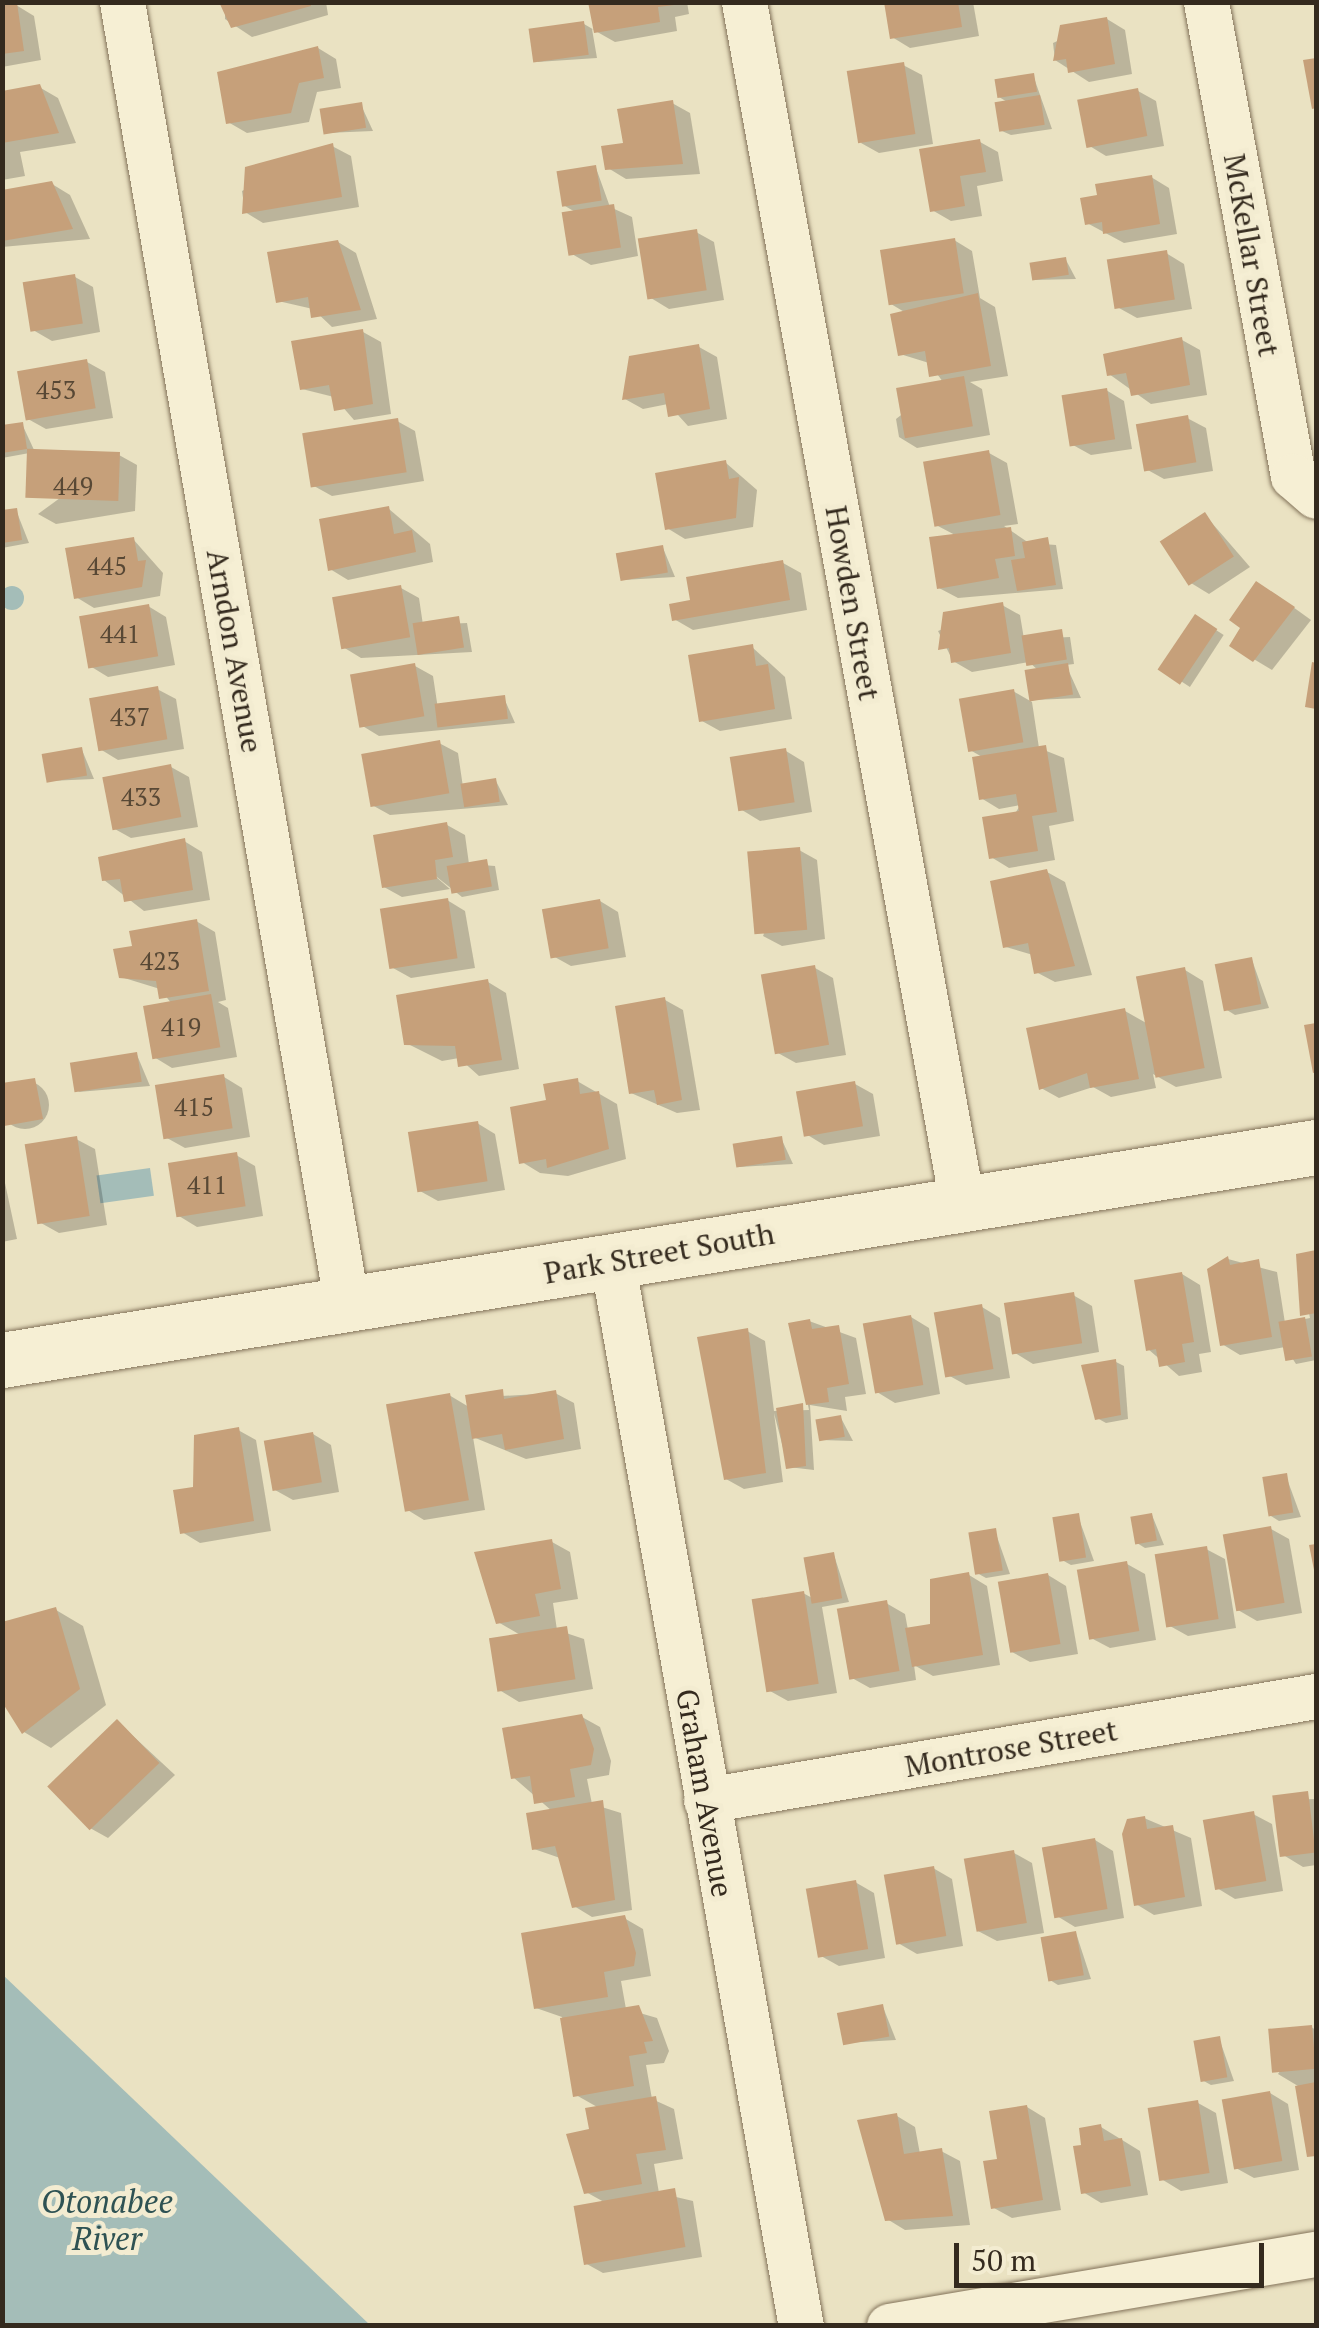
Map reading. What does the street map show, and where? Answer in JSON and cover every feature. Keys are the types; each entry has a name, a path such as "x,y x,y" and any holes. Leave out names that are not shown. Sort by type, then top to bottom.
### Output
{"street":[{"name":"Arndon Avenue","path":"122,2 346,1300"},
{"name":"Howden Street","path":"744,2 962,1203"},
{"name":"McKellar Street","path":"1206,2 1293,476 1316,496"},
{"name":"Park Street South","path":"2,1360 346,1300 1316,1147"},
{"name":"Graham Avenue","path":"612,1260 801,2326"},
{"name":"Montrose Street","path":"706,1800 1316,1696"},
{"path":"889,2326 1316,2254"}],"water":[{"path":"12,586 21,589 21,607 12,610 3,607 0,598 3,589"},
{"path":"150,1168 154,1196 100,1203 97,1176"},
{"name":"Otonabee River","path":"3,1975 370,2325 3,2325"}],"building":[{"path":"219,2 310,2 311,6 231,28"},
{"path":"588,2 674,5 658,7 660,22 594,33"},
{"path":"884,2 958,2 962,27 890,39"},
{"path":"17,3 24,51 2,54 2,5"},
{"path":"1107,17 1115,64 1068,73 1066,59 1053,61 1060,25"},
{"path":"584,21 589,55 533,62 529,29"},
{"path":"318,46 324,78 299,83 291,113 226,124 217,72"},
{"path":"1316,58 1316,108 1312,109 1303,60"},
{"path":"904,62 915,134 858,143 847,71"},
{"path":"1034,73 1037,92 997,98 994,79"},
{"path":"40,84 59,133 2,143 2,91"},
{"path":"1138,88 1147,136 1086,148 1077,100"},
{"path":"1040,95 1045,125 999,132 995,102"},
{"path":"673,100 683,164 605,170 601,146 623,143 617,109"},
{"path":"362,102 366,128 324,134 320,109"},
{"path":"980,139 986,172 960,176 965,206 930,212 919,149"},
{"path":"333,143 342,197 242,214 245,167"},
{"path":"596,165 602,201 562,207 556,171"},
{"path":"1152,175 1160,224 1103,234 1102,222 1085,225 1080,198 1097,195 1095,184"},
{"path":"52,181 73,229 2,241 2,190"},
{"path":"614,204 621,247 569,256 562,212"},
{"path":"697,229 707,290 647,300 638,238"},
{"path":"955,238 964,293 889,305 880,250"},
{"path":"338,240 361,310 311,318 308,297 276,303 267,252"},
{"path":"1167,250 1175,299 1115,309 1107,260"},
{"path":"1066,257 1069,275 1032,281 1029,263"},
{"path":"75,274 83,323 30,332 23,282"},
{"path":"978,293 991,366 929,377 925,351 898,356 890,314"},
{"path":"363,329 373,404 334,411 329,385 300,390 291,341"},
{"path":"1182,337 1190,385 1131,396 1126,373 1107,376 1103,354"},
{"path":"699,344 710,409 668,417 664,393 622,400 629,356"},
{"path":"87,359 96,408 26,421 17,371"},
{"path":"964,376 973,426 905,438 896,388"},
{"path":"1107,388 1115,439 1070,447 1062,395"},
{"path":"1188,415 1196,462 1144,471 1136,424"},
{"path":"398,418 407,472 311,487 302,433"},
{"path":"23,422 27,449 2,453 2,425"},
{"path":"27,449 120,452 118,501 25,498"},
{"path":"989,450 1000,515 934,527 923,462"},
{"path":"726,460 729,479 739,477 736,518 665,530 655,473"},
{"path":"389,506 394,534 412,530 416,552 328,571 319,519"},
{"path":"17,508 22,540 2,543 2,510"},
{"path":"1205,512 1234,556 1189,586 1160,541"},
{"path":"1011,527 1015,556 995,559 999,578 937,589 929,537"},
{"path":"134,537 138,561 146,560 142,587 74,599 65,548"},
{"path":"1048,537 1056,585 1017,591 1011,560 1025,558 1022,542"},
{"path":"663,545 668,573 621,581 616,553"},
{"path":"783,560 790,600 672,621 669,604 690,600 686,577"},
{"path":"1256,581 1295,607 1253,662 1229,646 1240,628 1229,620"},
{"path":"401,585 410,637 341,649 332,597"},
{"path":"1003,602 1011,653 951,663 949,648 938,650 943,612"},
{"path":"149,604 158,656 88,669 79,616"},
{"path":"1195,614 1217,629 1180,685 1158,670"},
{"path":"459,616 464,648 418,655 413,623"},
{"path":"1062,629 1067,660 1026,666 1022,635"},
{"path":"753,644 756,666 768,664 775,709 699,722 688,655"},
{"path":"1312,662 1316,663 1316,709 1305,707"},
{"path":"415,663 424,716 359,728 350,674"},
{"path":"1068,663 1073,695 1030,701 1025,670"},
{"path":"158,686 167,739 98,751 89,698"},
{"path":"1014,689 1023,742 968,752 959,699"},
{"path":"505,695 508,719 437,727 435,704"},
{"path":"440,740 449,793 371,807 361,754"},
{"path":"1046,745 1057,812 1032,816 1038,851 989,859 982,817 1019,811 1016,794 979,800 972,757"},
{"path":"82,747 87,776 47,783 42,754"},
{"path":"786,748 795,802 738,811 730,757"},
{"path":"171,764 181,817 113,830 102,777"},
{"path":"496,778 500,802 464,807 460,784"},
{"path":"447,822 453,857 435,860 437,879 382,888 373,835"},
{"path":"185,838 193,890 124,902 120,879 102,881 98,857"},
{"path":"800,847 807,930 754,934 747,852"},
{"path":"487,859 492,887 451,894 447,866"},
{"path":"1047,869 1075,966 1034,974 1028,943 1003,948 990,881"},
{"path":"448,898 458,958 389,969 380,909"},
{"path":"600,899 609,948 551,958 542,909"},
{"path":"197,919 209,991 159,999 156,981 119,978 113,949 132,946 129,931"},
{"path":"1252,957 1261,1004 1224,1011 1215,964"},
{"path":"815,965 829,1045 775,1054 761,975"},
{"path":"1185,967 1205,1068 1156,1078 1136,977"},
{"path":"488,979 502,1060 458,1067 455,1046 404,1045 396,995"},
{"path":"211,994 220,1047 152,1059 143,1006"},
{"path":"665,997 682,1100 657,1105 654,1090 629,1094 615,1006"},
{"path":"1125,1008 1139,1079 1090,1088 1087,1073 1039,1090 1026,1028"},
{"path":"1316,1023 1316,1072 1313,1073 1304,1025"},
{"path":"137,1052 142,1082 75,1092 70,1063"},
{"path":"224,1074 233,1128 163,1139 155,1085"},
{"path":"35,1078 43,1119 4,1126 2,1083"},
{"path":"578,1078 580,1094 599,1091 609,1149 547,1168 546,1159 519,1164 510,1107 546,1100 543,1084"},
{"path":"855,1081 863,1126 804,1137 796,1091"},
{"path":"478,1121 488,1181 417,1192 408,1132"},
{"path":"77,1136 90,1216 37,1224 25,1144"},
{"path":"782,1136 786,1160 736,1168 733,1144"},
{"path":"237,1152 246,1206 176,1217 168,1163"},
{"path":"1316,1250 1316,1313 1300,1316 1296,1254"},
{"path":"1228,1256 1230,1265 1259,1259 1272,1337 1220,1346 1207,1269"},
{"path":"1182,1272 1194,1342 1182,1344 1185,1362 1159,1367 1156,1349 1146,1351 1134,1280"},
{"path":"1074,1292 1082,1343 1012,1354 1004,1303"},
{"path":"982,1304 993,1369 945,1378 934,1313"},
{"path":"911,1315 923,1385 875,1393 863,1324"},
{"path":"1305,1317 1312,1356 1285,1361 1278,1322"},
{"path":"810,1319 812,1329 839,1325 849,1384 827,1388 829,1402 806,1405 788,1323"},
{"path":"748,1328 766,1473 724,1480 697,1337"},
{"path":"1116,1359 1121,1415 1095,1420 1081,1365"},
{"path":"503,1389 504,1399 556,1390 564,1439 505,1450 502,1434 472,1439 465,1395"},
{"path":"450,1393 469,1500 405,1512 386,1404"},
{"path":"803,1403 806,1466 786,1469 776,1408"},
{"path":"841,1415 845,1437 819,1441 815,1420"},
{"path":"239,1427 254,1521 180,1534 173,1490 193,1487 194,1435"},
{"path":"313,1432 322,1482 273,1491 264,1441"},
{"path":"1287,1473 1293,1513 1269,1516 1262,1477"},
{"path":"1079,1513 1086,1557 1059,1562 1052,1517"},
{"path":"1152,1513 1157,1541 1135,1544 1130,1517"},
{"path":"1271,1526 1285,1603 1236,1611 1223,1535"},
{"path":"996,1528 1003,1570 975,1575 968,1532"},
{"path":"552,1539 561,1589 535,1594 540,1616 496,1624 474,1552"},
{"path":"1316,1544 1316,1575 1315,1575 1309,1545"},
{"path":"1207,1546 1219,1619 1166,1627 1155,1554"},
{"path":"834,1552 842,1598 812,1604 803,1557"},
{"path":"1127,1561 1139,1631 1089,1640 1077,1570"},
{"path":"969,1572 983,1655 912,1667 905,1628 930,1624 930,1579"},
{"path":"1048,1573 1061,1644 1010,1653 998,1582"},
{"path":"804,1591 819,1684 766,1692 752,1599"},
{"path":"887,1600 900,1671 849,1680 837,1609"},
{"path":"56,1607 80,1689 22,1734 2,1702 2,1622"},
{"path":"567,1626 575,1679 497,1692 489,1638"},
{"path":"582,1714 594,1749 591,1765 570,1769 575,1797 534,1804 530,1776 511,1779 502,1728"},
{"path":"117,1719 159,1763 90,1830 47,1786"},
{"path":"1308,1791 1316,1853 1280,1857 1272,1795"},
{"path":"603,1800 615,1900 572,1908 555,1846 532,1850 526,1813"},
{"path":"1254,1811 1266,1881 1215,1890 1203,1820"},
{"path":"1145,1816 1147,1829 1173,1825 1185,1897 1134,1906 1122,1834 1127,1819"},
{"path":"1095,1838 1108,1909 1054,1918 1042,1847"},
{"path":"1014,1850 1027,1923 977,1932 964,1859"},
{"path":"934,1866 946,1936 896,1945 884,1875"},
{"path":"856,1880 868,1949 818,1958 806,1889"},
{"path":"625,1915 636,1953 634,1966 604,1972 608,1997 534,2009 521,1933"},
{"path":"1076,1931 1084,1975 1048,1982 1041,1937"},
{"path":"883,2004 889,2036 843,2045 837,2013"},
{"path":"639,2005 653,2041 644,2042 647,2053 629,2056 634,2086 573,2097 560,2018"},
{"path":"1312,2025 1316,2069 1272,2073 1268,2029"},
{"path":"1220,2036 1227,2077 1201,2082 1193,2041"},
{"path":"1316,2082 1316,2156 1307,2157 1295,2086"},
{"path":"1270,2091 1282,2161 1234,2169 1222,2100"},
{"path":"656,2096 666,2150 636,2154 642,2184 584,2194 566,2134 589,2129 585,2108"},
{"path":"1198,2100 1210,2173 1159,2181 1148,2108"},
{"path":"1027,2105 1043,2200 991,2209 983,2161 997,2159 989,2111"},
{"path":"897,2113 904,2154 942,2148 953,2216 885,2221 857,2120"},
{"path":"1101,2124 1104,2141 1122,2138 1131,2186 1081,2194 1073,2146 1081,2145 1079,2128"},
{"path":"675,2188 685,2247 584,2265 574,2206"}]}
